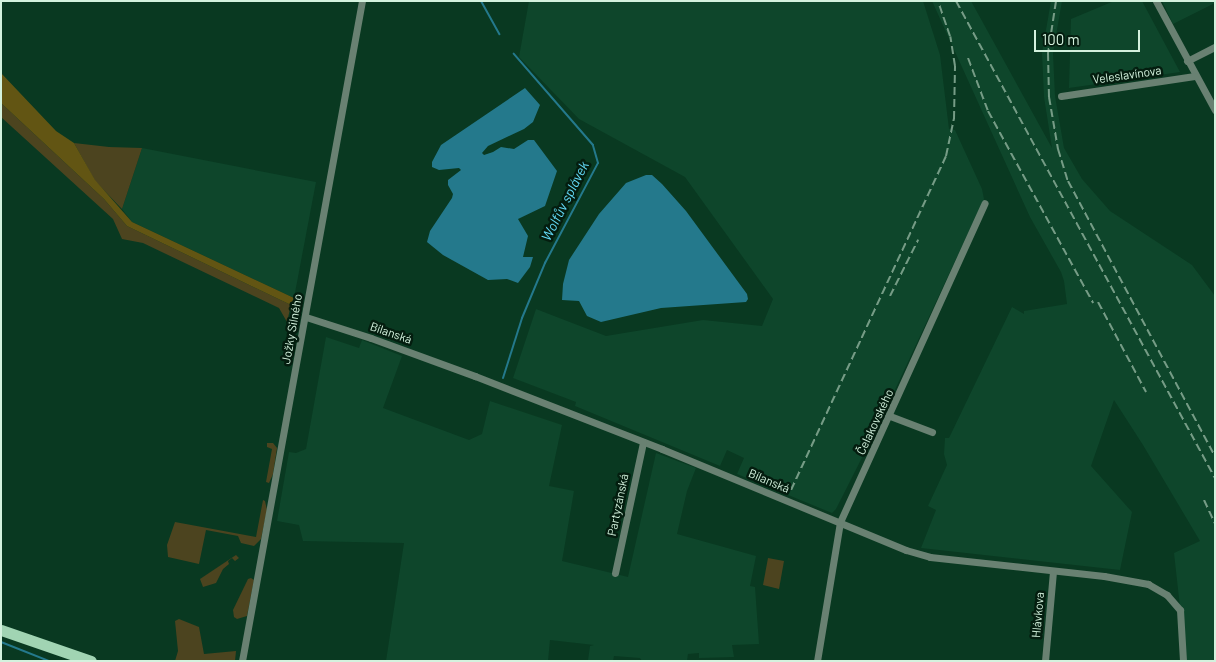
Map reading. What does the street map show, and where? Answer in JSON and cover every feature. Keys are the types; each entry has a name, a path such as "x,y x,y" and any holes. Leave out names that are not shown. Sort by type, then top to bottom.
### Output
{"main road":[{"path":"1,630 91,661"}],"street":[{"name":"Jožky Silného","path":"242,661 362,1"},
{"path":"1156,1 1215,110"},
{"path":"1187,61 1215,47"},
{"name":"Veleslavínova","path":"1061,96 1195,76"},
{"name":"Čelakovského","path":"817,661 840,522 890,416 985,202"},
{"name":"Bílanská","path":"306,317 424,356 643,442 906,550 930,557 1053,572 1123,578 1148,584 1159,589 1174,601 1180,610 1183,661"},
{"path":"890,416 932,432"},
{"name":"Partyzánská","path":"615,573 643,442"},
{"name":"Hlávkova","path":"1045,661 1053,572"}],"shaded area":[{"path":"529,1 923,1 940,55 949,129 955,130 982,189 984,199 879,424 836,509 832,513 737,474 744,458 727,450 720,466 575,406 576,402 513,378 536,309 606,336 703,320 762,326 773,299 685,177 579,119 519,57"},
{"path":"932,1 971,1 1052,148 1044,97 1042,53 1051,1 1062,1 1053,53 1055,96 1064,148 1082,179 1110,211 1192,265 1215,296 1215,661 1186,661 1174,553 1200,541 1114,400 1091,466 1132,512 1120,570 921,548 936,510 928,506 947,465 944,454 945,438 949,438 1012,307 1024,314 1024,311 1067,304 1061,272 1030,217"},
{"path":"1114,1 1142,1 1180,72 1069,88 1071,19"},
{"path":"1162,1 1215,1 1215,3 1173,24"},
{"path":"1,73 56,131 74,143 95,180 132,222 294,298 291,305 127,226 104,199 1,103"},
{"path":"1,103 104,199 127,226 291,305 287,322 279,308 143,243 122,239 113,219 1,117"},
{"path":"74,143 142,148 122,209 95,181"},
{"path":"142,148 316,182 294,298 132,222 122,209"},
{"path":"326,337 359,348 362,340 402,356 383,408 469,440 482,434 490,401 562,425 549,486 574,491 562,561 628,577 656,453 696,468 687,491 677,534 756,556 750,586 755,587 759,644 732,645 734,657 699,658 699,653 688,654 687,661 642,661 640,658 614,656 613,661 588,660 590,646 594,645 550,640 548,661 386,661 404,543 303,541 299,525 277,521 289,452 296,453 306,449"},
{"path":"267,443 273,443 277,448 273,474 269,483 266,482 272,449 267,447"},
{"path":"263,500 267,510 261,539 254,546 241,543 238,536 206,530 199,564 168,557 167,545 175,522 256,537"},
{"path":"236,555 239,558 235,561 232,558 228,561 229,564 223,569 216,583 203,587 200,579"},
{"path":"768,558 784,561 779,589 763,585"},
{"path":"248,579 254,580 247,616 237,619 234,617 233,610"},
{"path":"179,619 199,627 204,654 236,651 235,661 175,661 178,651 175,621"}],"water":[{"path":"525,88 540,105 533,122 524,129 488,146 482,153 484,155 501,147 514,149 528,140 534,140 557,171 545,206 518,219 528,236 523,257 533,257 530,267 518,283 507,279 488,280 443,255 427,242 430,231 452,198 453,194 448,185 448,180 461,170 459,168 439,170 432,167 432,162 441,145"},
{"path":"646,175 652,175 662,184 686,211 747,294 748,299 746,302 661,308 601,322 587,316 579,301 562,300 563,284 569,260 599,214 626,183"}],"waterway":[{"name":"Wolfův splávek","path":"481,1 499,34"},
{"name":"Wolfův splávek","path":"503,378 522,318 545,263 598,163 593,145 514,54"},
{"path":"1,642 49,661"}],"railway":[{"path":"791,490 946,156 954,119 955,66 950,36 938,1"},
{"path":"956,1 1215,478"},
{"path":"1056,1 1048,53 1049,97 1058,149 1068,181 1215,456"},
{"path":"968,58 988,111 1093,303"},
{"path":"890,296 918,240"},
{"path":"1098,302 1146,392"},
{"path":"1204,500 1215,524"}]}
